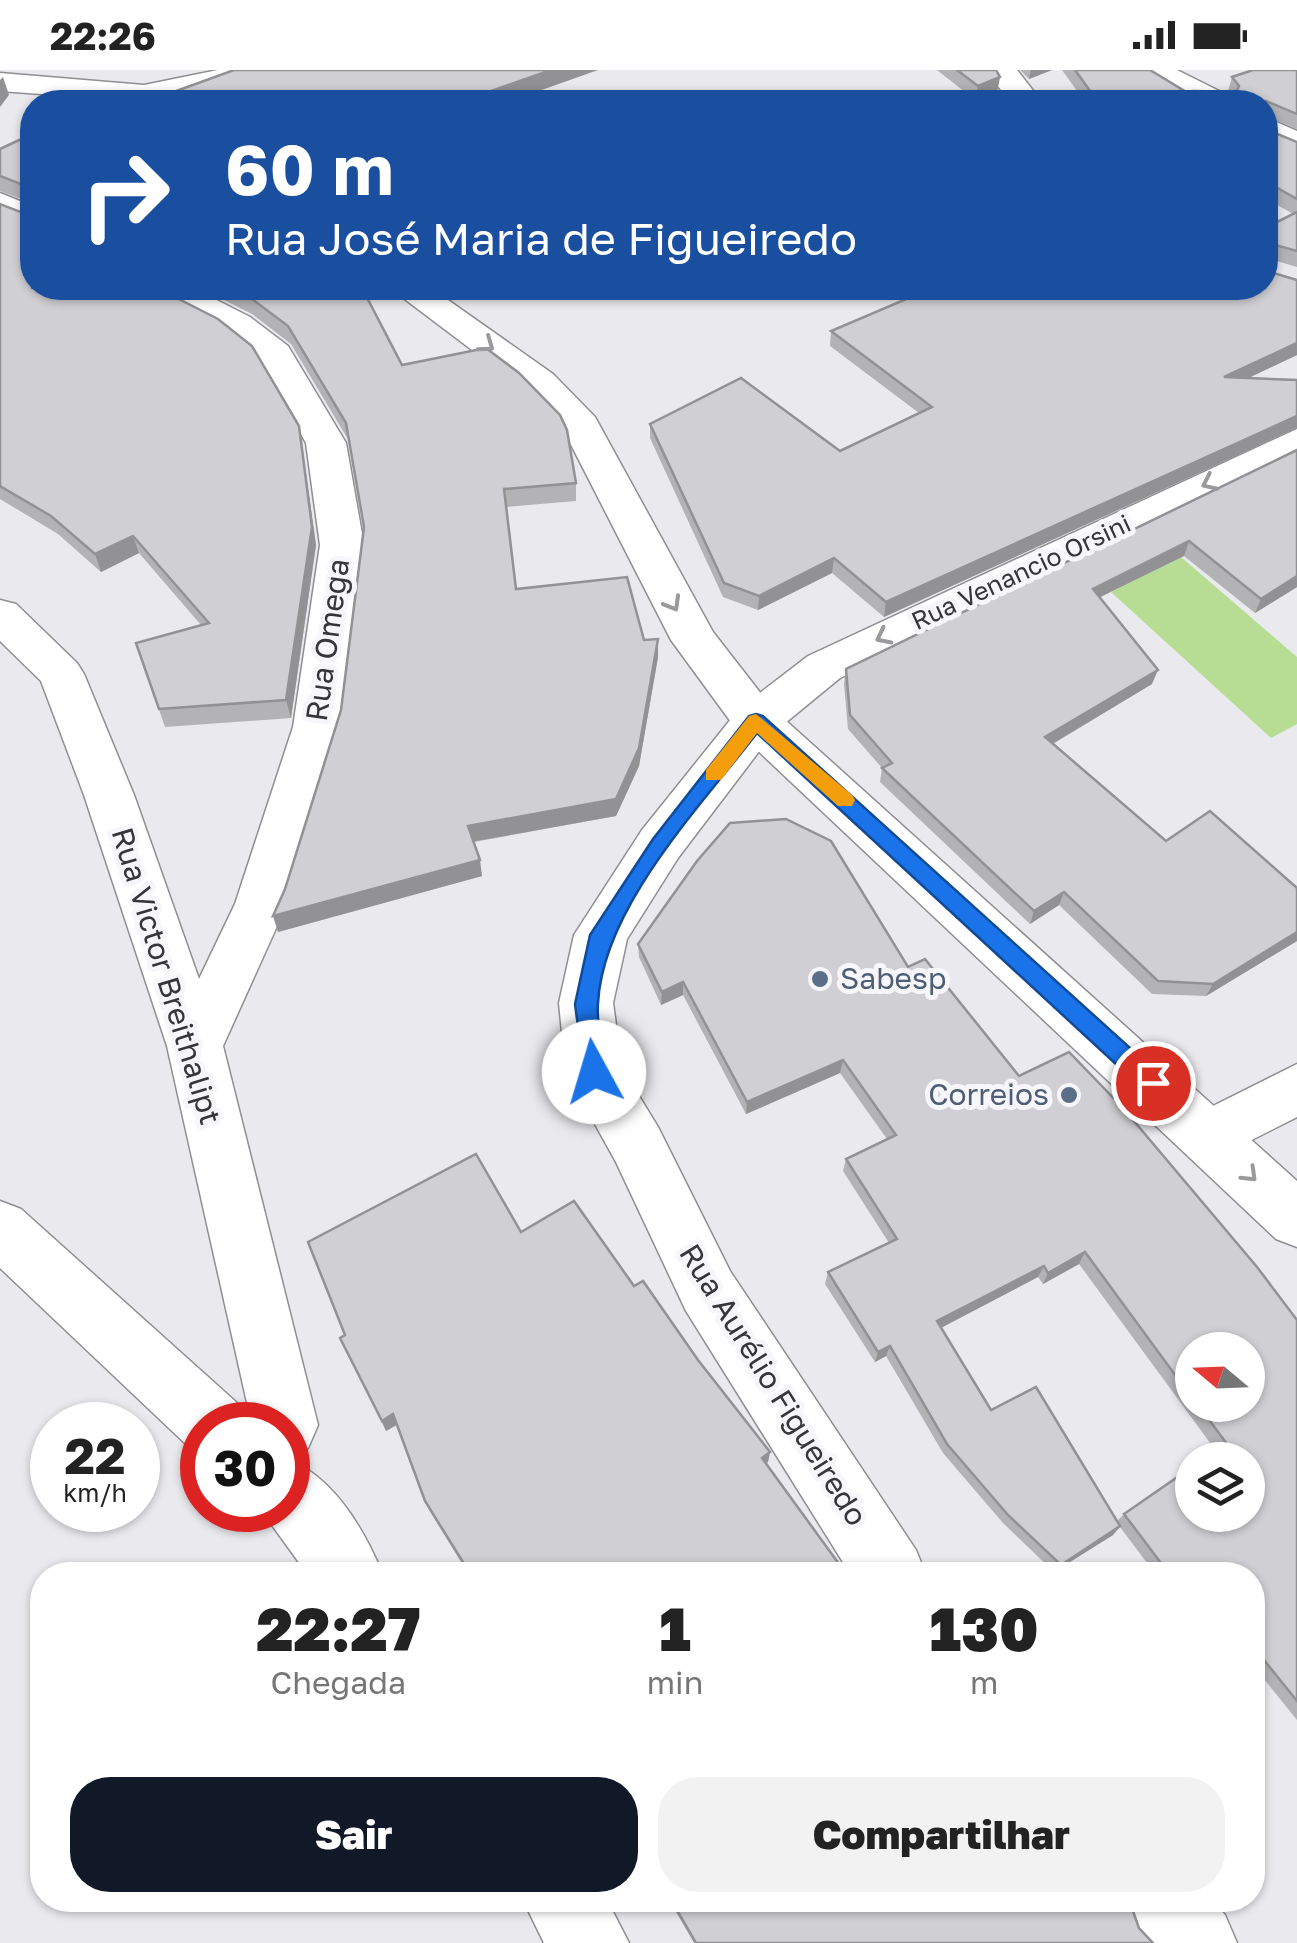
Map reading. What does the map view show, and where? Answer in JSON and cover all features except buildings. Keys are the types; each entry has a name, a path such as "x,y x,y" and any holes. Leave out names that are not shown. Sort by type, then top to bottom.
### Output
{"street":[{"path":"0,82 172,90 250,70"},
{"path":"1000,70 1016,90"},
{"path":"1153,70 1192,90"},
{"name":"Rua Omega","path":"189,300 237,325 274,354 326,444 342,545 317,727 262,904 194,1046"},
{"path":"425,300 539,382 581,426 694,640 756,721 1297,1220"},
{"name":"Rua Venancio Orsini","path":"756,721 824,667 1297,442"},
{"name":"Rua Victor Breithalipt","path":"0,615 60,674 109,795 194,1046 279,1402"},
{"name":"Rua Aurélio Figueiredo","path":"756,721 660,844 601,935 586,1004 594,1072 637,1145 708,1291 881,1562"},
{"path":"1210,1136 1297,1088"},
{"path":"0,1228 189,1402"},
{"path":"310,1521 339,1562"},
{"path":"570,1912 589,1943"},
{"path":"1170,1912 1197,1943"}],"green space":[{"path":"1181,557 1297,657 1297,724 1271,738 1111,592"}],"slow traffic":[{"path":"713,775 756,721 845,800"}],"place":[{"name":"Sabesp","path":"820,979"},
{"name":"Correios","path":"1069,1095"}],"route":[{"path":"594,1072 586,1004 601,935 660,844 756,721 1153,1083"}]}
